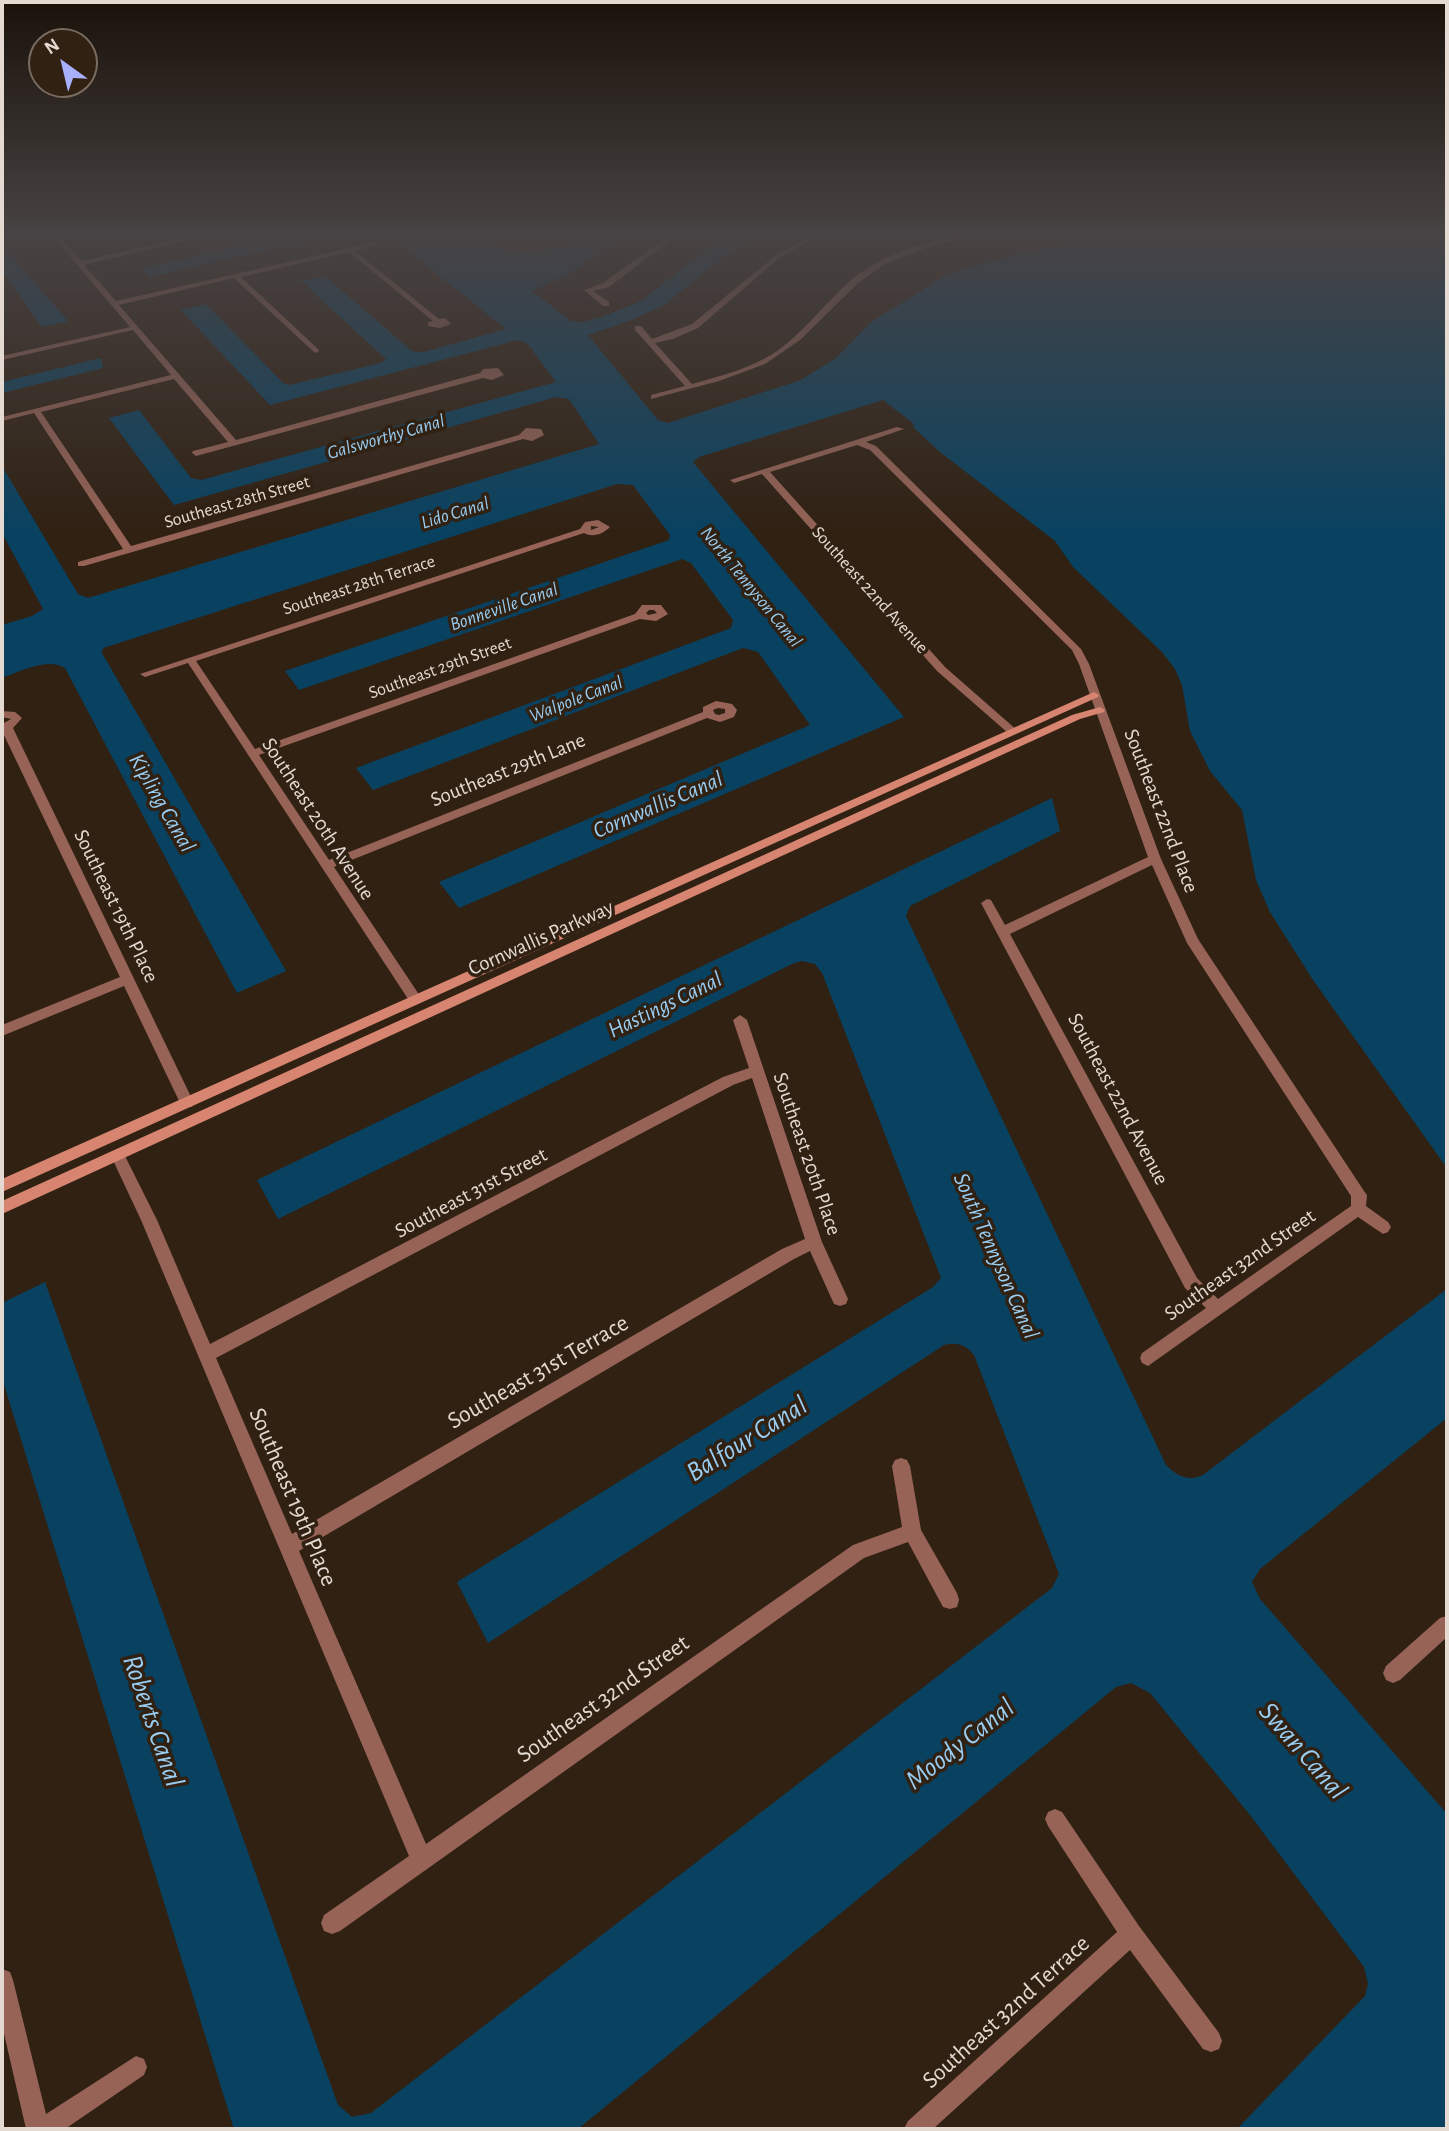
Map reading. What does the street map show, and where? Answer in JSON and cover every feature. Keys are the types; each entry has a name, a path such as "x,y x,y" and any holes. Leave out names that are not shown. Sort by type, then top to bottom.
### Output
{"street":[{"path":"2,358 110,333"},
{"path":"139,333 233,442"},
{"path":"297,333 315,351"},
{"path":"643,333 689,386"},
{"path":"650,342 678,333"},
{"path":"654,397 743,370 775,355 801,333"},
{"path":"196,453 483,375"},
{"path":"2,419 175,376"},
{"path":"36,410 129,550"},
{"path":"734,480 900,429"},
{"name":"Southeast 28th Street","path":"82,564 523,436"},
{"name":"Southeast 22nd Place","path":"860,443 873,449 1065,637 1080,656 1155,859 1192,940 1359,1195 1358,1209"},
{"name":"Southeast 22nd Avenue","path":"764,471 948,676 1013,732"},
{"name":"Southeast 28th Terrace","path":"145,674 585,530"},
{"name":"Southeast 29th Street","path":"252,754 641,615"},
{"name":"Southeast 20th Avenue","path":"190,659 415,999"},
{"name":"Cornwallis Parkway","path":"2,1186 1094,695"},
{"name":"Cornwallis Parkway","path":"2,1208 1076,717 1100,710"},
{"name":"Southeast 29th Lane","path":"325,866 708,714"},
{"name":"Southeast 19th Place","path":"3,723 187,1102"},
{"path":"1004,931 1100,888 1155,859"},
{"path":"719,863 731,875"},
{"name":"Southeast 22nd Avenue","path":"987,903 1191,1283 1203,1297 1219,1308"},
{"path":"2,1031 127,979"},
{"path":"415,999 426,1014"},
{"name":"Southeast 20th Place","path":"740,1020 814,1242 841,1299"},
{"name":"Southeast 31st Street","path":"206,1354 728,1081 757,1071"},
{"path":"187,1102 197,1119"},
{"path":"109,1138 118,1156"},
{"name":"Southeast 19th Place","path":"118,1156 149,1220 421,1858"},
{"path":"1358,1209 1383,1227"},
{"name":"Southeast 32nd Street","path":"1148,1358 1358,1209"},
{"name":"Southeast 31st Terrace","path":"288,1547 788,1254 814,1242"},
{"path":"901,1466 912,1532 950,1600"},
{"name":"Southeast 32nd Street","path":"332,1923 859,1551 912,1532"},
{"path":"1393,1673 1445,1631"},
{"path":"1055,1819 1131,1934 1211,2041"},
{"name":"Southeast 32nd Terrace","path":"916,2129 1131,1934"},
{"path":"2,1980 38,2129"},
{"path":"45,2129 136,2067"}],"water":[{"path":"203,333 235,333 283,383 289,385 381,363 386,359 358,333 392,333 413,352 424,352 490,333 593,333 588,335 658,420 668,423 801,380 836,358 860,333 1447,333 1447,1168 1313,980 1270,912 1256,880 1242,810 1210,771 1190,731 1182,685 1175,669 1162,652 1073,567 1055,541 940,452 914,428 913,423 883,400 699,457 693,462 904,717 459,908 439,882 810,725 758,652 743,648 373,790 356,768 731,628 733,620 691,563 682,559 299,690 285,671 669,540 670,535 633,485 617,484 103,648 102,653 286,971 237,993 65,668 42,665 2,678 2,625 32,616 43,609 2,533 2,466 78,594 88,598 599,444 569,399 556,397 174,505 109,418 139,410 191,478 201,480 556,382 527,343 518,340 270,405"},
{"path":"101,358 103,368 2,393 2,382"},
{"path":"1052,798 1060,831 910,906 906,916 1166,1465 1183,1477 1203,1475 1447,1289 1447,1418 1260,1569 1252,1582 1260,1599 1447,1814 1447,2129 1237,2129 1365,1996 1368,1984 1364,1967 1250,1815 1150,1693 1131,1683 1116,1687 578,2129 234,2129 2,1378 2,1303 45,1282 338,2105 352,2117 371,2113 1052,1588 1059,1574 974,1355 964,1346 953,1344 944,1345 488,1643 457,1582 933,1287 941,1278 822,973 815,964 802,961 792,964 278,1219 257,1180"}],"water label":[{"name":"Galsworthy Canal","path":"386,437"},
{"name":"Lido Canal","path":"455,513"},
{"name":"North Tennyson Canal","path":"751,587"},
{"name":"Bonneville Canal","path":"504,607"},
{"name":"Walpole Canal","path":"576,699"},
{"name":"Kipling Canal","path":"162,803"},
{"name":"Cornwallis Canal","path":"658,805"},
{"name":"Hastings Canal","path":"665,1005"},
{"name":"South Tennyson Canal","path":"996,1256"},
{"name":"Balfour Canal","path":"747,1439"},
{"name":"Roberts Canal","path":"153,1721"},
{"name":"Moody Canal","path":"960,1744"},
{"name":"Swan Canal","path":"1303,1751"}]}
